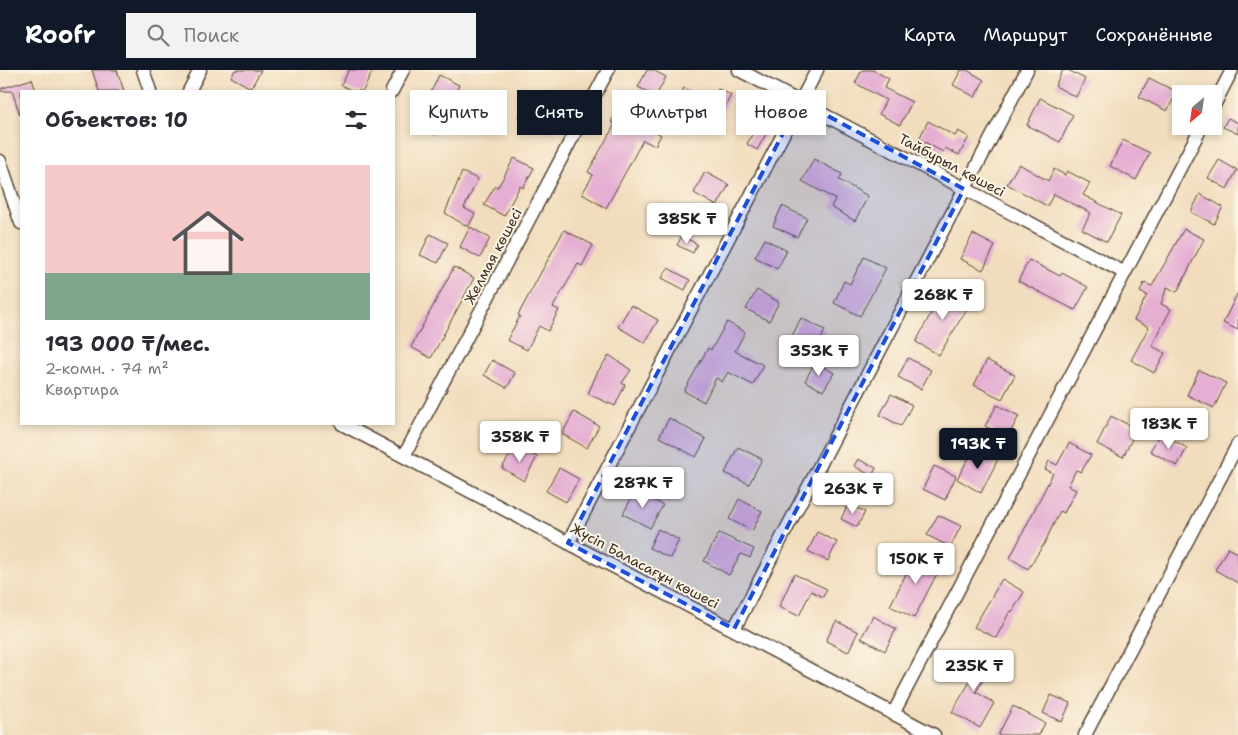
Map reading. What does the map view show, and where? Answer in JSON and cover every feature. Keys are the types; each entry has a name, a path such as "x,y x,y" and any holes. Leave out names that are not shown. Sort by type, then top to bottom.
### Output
{"street":[{"path":"143,70 150,90"},
{"path":"190,90 200,70"},
{"path":"393,90 403,70"},
{"name":"Желмая көшесі","path":"404,456 608,70"},
{"name":"Тайбурыл көшесі","path":"739,70 777,90"},
{"path":"806,90 817,70"},
{"path":"734,629 1027,70"},
{"path":"1222,89 1232,70"},
{"name":"Тайбурыл көшесі","path":"826,116 1125,273"},
{"path":"568,543 783,135"},
{"path":"893,714 1197,135"},
{"path":"0,162 20,220"},
{"name":"Жүсіп Баласағұн көшесі","path":"344,425 934,735"},
{"path":"1085,735 1238,444"}],"highlighted area":[{"path":"800,101 964,189 734,629 568,543"}],"building":[{"path":"92,70 117,70 124,90 99,90"},
{"path":"235,70 261,70 251,88 231,77"},
{"path":"349,70 373,70 363,90 351,90 341,85"},
{"path":"647,70 653,70 666,77 659,90 644,90 638,87"},
{"path":"862,70 873,70 889,79 884,88 912,102 900,125 879,114 886,100 855,83"},
{"path":"961,70 967,70 984,80 975,97 953,85"},
{"path":"1063,70 1068,70 1085,79 1076,97 1055,86"},
{"path":"439,75 459,85 457,90 432,90"},
{"path":"1149,78 1172,90 1172,102 1167,111 1139,97"},
{"path":"32,79 36,90 20,90 20,115 12,91 0,91 0,89"},
{"path":"726,93 731,95 726,105"},
{"path":"1040,98 1073,115 1060,142 1027,125"},
{"path":"1228,118 1238,123 1238,134 1223,127"},
{"path":"928,121 955,136 958,131 969,137 959,155 945,148 943,152 919,139"},
{"path":"612,129 612,135 661,135 655,146 643,140 606,208 582,194 593,175 588,172"},
{"path":"752,135 766,135 757,150 747,144"},
{"path":"1123,140 1150,153 1136,180 1110,166"},
{"path":"514,158 534,168 523,188 520,186 504,216 484,205 495,186 498,187"},
{"path":"814,159 842,174 839,180 868,196 855,221 831,207 835,199 802,181"},
{"path":"1219,160 1237,170 1227,189 1208,178"},
{"path":"1019,164 1048,181 1054,169 1065,175 1067,171 1090,183 1083,195 1121,215 1107,242 1082,229 1091,213 1054,194 1047,206 1007,184"},
{"path":"462,172 478,179 464,208 475,214 468,227 445,213"},
{"path":"705,172 729,185 717,206 694,193"},
{"path":"1200,194 1223,207 1214,224 1191,212"},
{"path":"782,206 807,218 797,237 773,226"},
{"path":"470,227 490,238 480,258 460,247"},
{"path":"1184,229 1204,239 1177,292 1167,287 1161,304 1171,309 1152,346 1165,353 1154,373 1131,360 1149,327 1134,320 1147,295 1140,292 1144,283 1152,286"},
{"path":"564,230 593,245 582,266 578,264 553,307 559,310 548,331 539,326 527,350 507,340 520,316 518,315"},
{"path":"430,234 448,243 438,263 420,255"},
{"path":"973,234 995,246 983,270 960,259"},
{"path":"682,236 697,244 693,253 677,245"},
{"path":"765,239 787,251 777,269 755,257"},
{"path":"864,257 886,268 860,316 834,303 844,281 850,284"},
{"path":"1029,260 1060,276 1062,273 1088,287 1075,310 1018,281"},
{"path":"454,267 474,278 431,358 411,347"},
{"path":"668,268 690,280 685,290 662,278"},
{"path":"944,288 971,302 939,355 916,342"},
{"path":"757,290 779,302 769,321 746,309"},
{"path":"1238,292 1238,330 1223,323"},
{"path":"631,305 658,320 645,343 618,327"},
{"path":"801,318 825,330 817,348 792,336"},
{"path":"727,322 745,332 735,351 763,365 753,385 728,372 722,382 716,378 704,402 684,391 708,348 711,350"},
{"path":"609,355 631,370 622,383 625,385 615,406 588,394 597,373"},
{"path":"908,358 931,370 921,389 898,377"},
{"path":"492,360 515,373 507,388 484,375"},
{"path":"987,360 1015,375 1002,399 974,385"},
{"path":"815,362 834,373 823,391 805,381"},
{"path":"1199,370 1226,383 1214,408 1187,395"},
{"path":"891,394 912,405 901,426 880,415"},
{"path":"997,405 1019,416 1007,438 985,426"},
{"path":"574,412 599,426 587,448 562,434"},
{"path":"1111,416 1137,429 1123,457 1097,444"},
{"path":"669,418 706,439 696,457 659,437"},
{"path":"1161,433 1187,448 1177,466 1150,451"},
{"path":"1069,443 1091,455 1081,472 1076,470 1068,486 1076,490 1064,513 1060,511 1044,544 1028,569 1010,558 1053,473 1045,469 1049,461 1057,465"},
{"path":"516,445 537,457 524,481 502,468"},
{"path":"738,447 762,459 749,484 725,473"},
{"path":"975,447 998,459 981,493 957,479"},
{"path":"858,459 876,468 872,476 854,466"},
{"path":"934,466 956,476 945,500 923,489"},
{"path":"559,468 579,479 566,502 546,491"},
{"path":"635,491 663,505 650,528 623,514"},
{"path":"739,499 762,511 752,531 729,519"},
{"path":"848,504 865,512 857,527 841,519"},
{"path":"938,515 961,526 950,547 927,535"},
{"path":"658,529 679,540 670,558 649,548"},
{"path":"817,532 837,542 828,561 808,551"},
{"path":"719,533 754,549 750,558 741,554 729,575 704,561"},
{"path":"1228,548 1238,553 1238,583 1215,570"},
{"path":"917,552 941,566 914,618 890,606"},
{"path":"794,574 827,589 823,597 811,591 799,616 779,607"},
{"path":"1002,579 1024,592 1012,612 1010,611 996,638 974,627"},
{"path":"873,616 896,629 885,651 861,638"},
{"path":"836,621 858,632 848,652 826,641"},
{"path":"971,652 992,664 976,692 994,703 980,728 952,712 972,678 960,671"},
{"path":"1051,695 1070,703 1062,722 1043,713"},
{"path":"1013,706 1045,723 1039,735 998,735"}]}
